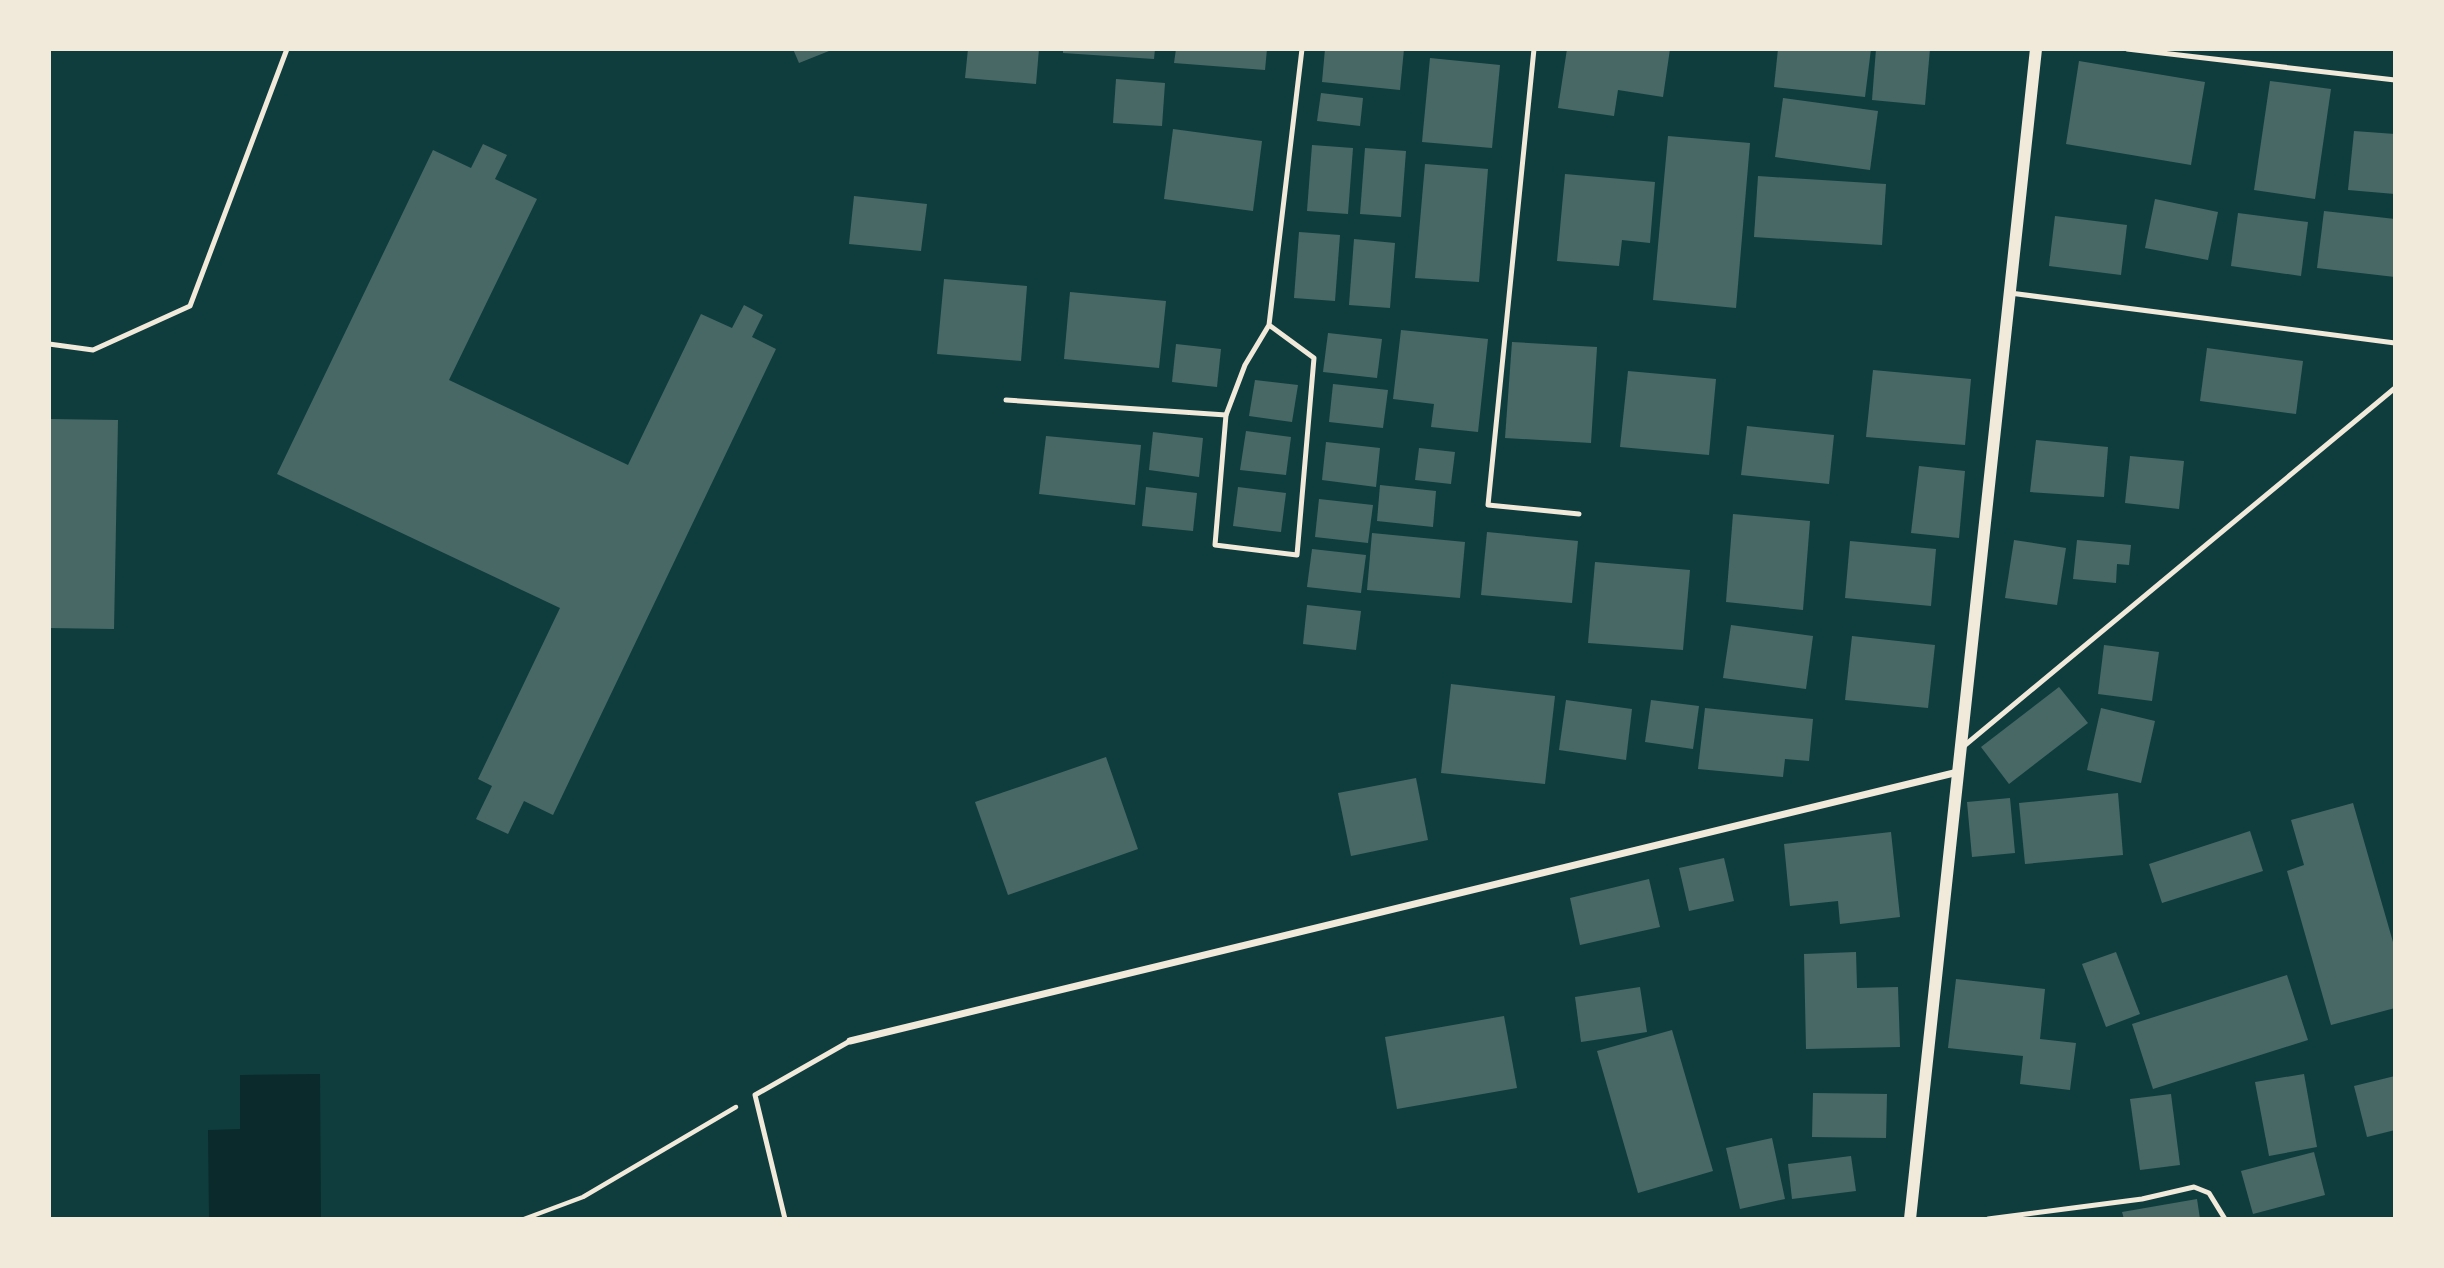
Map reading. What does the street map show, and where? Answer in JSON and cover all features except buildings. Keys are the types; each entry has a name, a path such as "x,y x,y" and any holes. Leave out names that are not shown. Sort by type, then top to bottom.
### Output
{"street":[{"path":"1910,1219 2036,49"},
{"path":"850,1041 1959,772"}],"lane":[{"path":"49,344 93,350 190,306 287,49"},
{"path":"1269,324 1314,358 1297,555 1215,545 1226,415 1245,365 1269,324 1302,49"},
{"path":"1534,49 1488,505 1579,514"},
{"path":"2127,49 2395,80"},
{"path":"2010,293 2395,344"},
{"path":"1962,748 2395,388"},
{"path":"1006,400 1226,415"},
{"path":"785,1219 755,1095 850,1041"},
{"path":"1988,1219 2142,1199 2193,1187 2209,1193 2225,1219"}],"path":[{"path":"524,1219 583,1197 755,1095"}],"water":[{"path":"320,1074 321,1218 209,1219 208,1130 240,1129 240,1075"}]}
